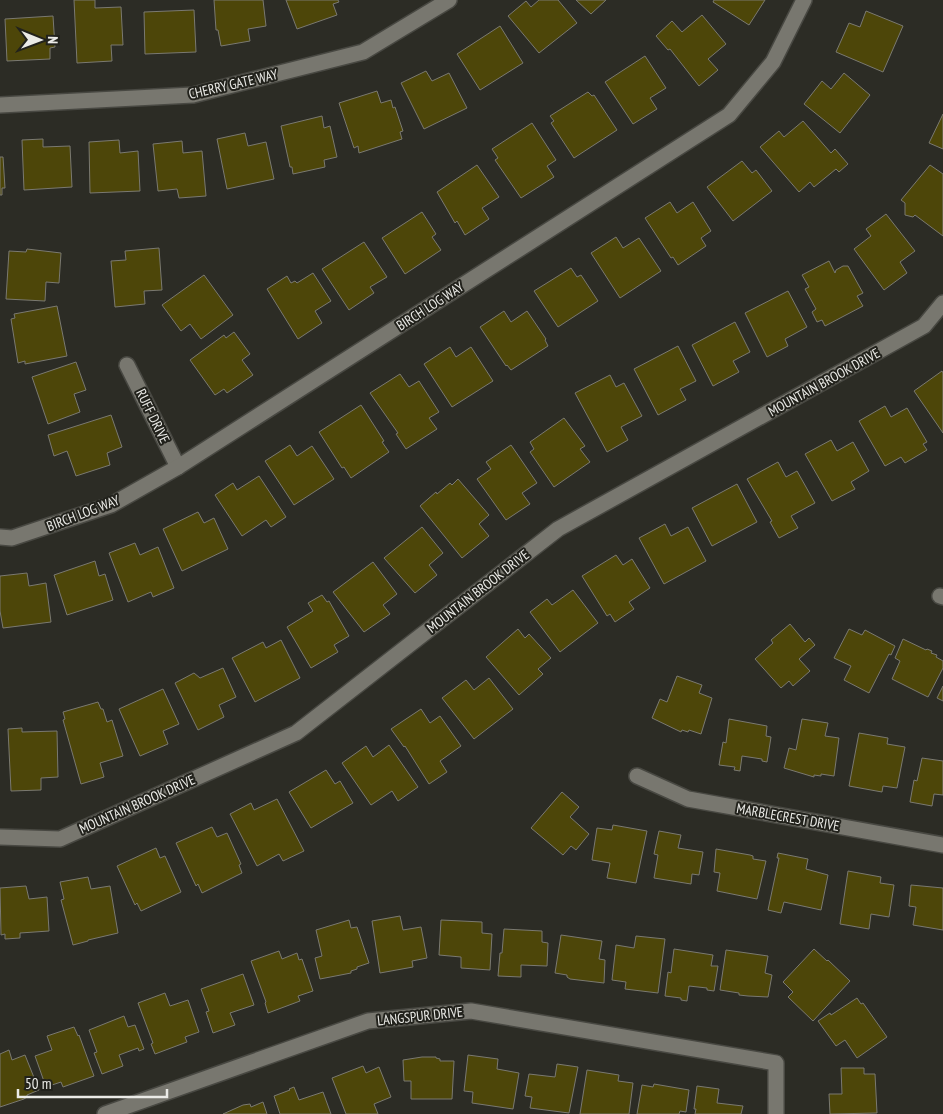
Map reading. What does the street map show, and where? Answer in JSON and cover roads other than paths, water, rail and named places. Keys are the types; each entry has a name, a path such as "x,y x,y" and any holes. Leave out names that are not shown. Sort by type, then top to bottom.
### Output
{"street":[{"name":"CHERRY GATE WAY","path":"0,104 193,95 363,52 449,0"},
{"name":"BIRCH LOG WAY","path":"0,537 12,538 111,505 178,467 728,115 773,62 804,0"},
{"name":"MOUNTAIN BROOK DRIVE","path":"0,837 60,839 296,733 558,529 924,326 943,303"},
{"name":"RUFF DRIVE","path":"127,365 178,467"},
{"name":"MARBLECREST DRIVE","path":"637,776 688,799 943,845"},
{"name":"LANGSPUR DRIVE","path":"105,1114 368,1022 471,1011 776,1063 776,1114"}]}
